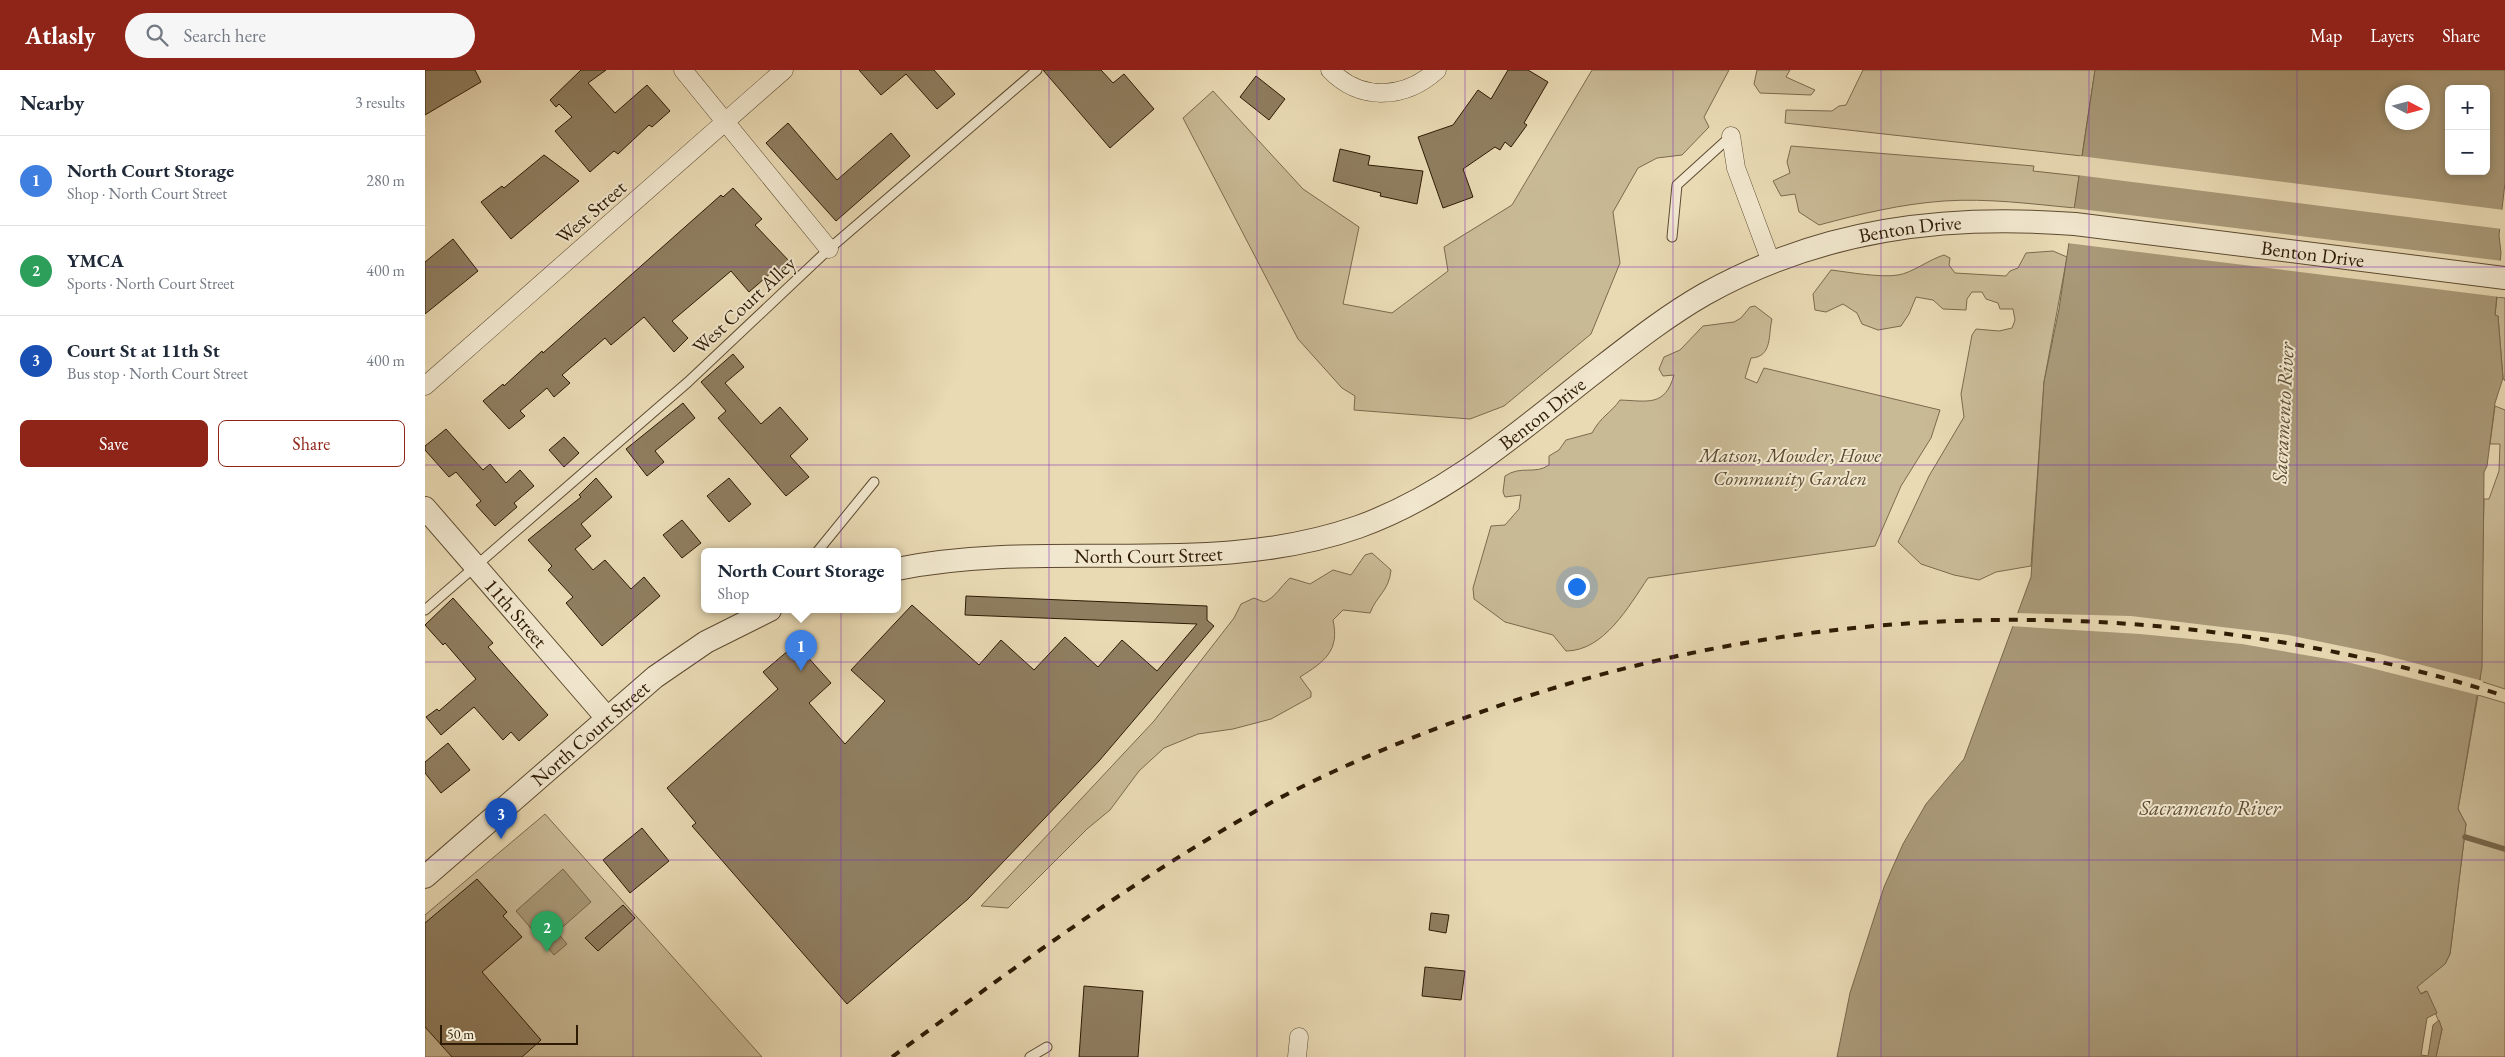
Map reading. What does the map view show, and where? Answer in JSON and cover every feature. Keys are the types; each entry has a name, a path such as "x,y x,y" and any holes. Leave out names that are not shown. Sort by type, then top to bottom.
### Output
{"street":[{"path":"683,70 829,249"},
{"name":"West Street","path":"425,386 784,70"},
{"path":"1329,70 1354,89 1378,92 1413,88 1437,70"},
{"path":"1731,136 1736,168 1771,262"},
{"name":"Benton Drive","path":"1395,513 1488,457 1656,325 1703,295 1771,262 1825,244 1884,229 1956,221 2011,220 2075,224 2505,278"},
{"name":"11th Street","path":"425,508 607,718"},
{"name":"North Court Street","path":"901,569 986,558 1249,552 1297,545 1356,528 1395,513"},
{"name":"North Court Street","path":"425,876 629,697 680,659 729,629 763,613"},
{"path":"1297,1057 1299,1037"}],"lane":[{"name":"West Court Alley","path":"425,610 688,382 829,249 1037,70"},
{"path":"1672,237 1677,185 1731,136"},
{"path":"820,548 874,482"},
{"path":"1030,1057 1047,1047"}],"green space":[{"path":"1592,70 1729,70 1704,117 1709,127 1682,155 1657,158 1638,168 1613,212 1620,263 1591,334 1504,406 1470,419 1354,410 1355,396 1342,388 1298,339 1183,118 1213,91 1303,189 1359,227 1343,304 1392,313 1448,271 1444,247 1512,205"},
{"path":"1757,70 1790,70 1786,77 1815,90 1811,95 1760,93 1754,84"},
{"path":"1863,70 2095,70 2082,156 1785,123 1786,110 1832,111 1839,106 1846,105"},
{"path":"1791,146 2034,166 2033,171 2079,176 2075,208 1993,201 1944,201 1912,204 1819,225 1799,212 1795,194 1781,196 1773,181 1790,173 1787,162"},
{"path":"2053,251 2067,257 2044,382 2031,566 1996,572 1979,580 1954,575 1921,564 1898,542 1929,476 1964,417 1961,394 1972,335 1976,329 1999,331 2012,328 2015,320 2013,309 2000,309 1998,303 1986,299 1982,292 1972,292 1967,299 1966,310 1943,309 1933,300 1916,297 1909,314 1901,326 1878,330 1862,324 1857,313 1843,304 1826,312 1815,310 1813,294 1831,270 1891,276 1909,272 1944,255 1950,258 1949,265 1955,273 2006,276 2010,271 2018,268 2026,253"},
{"path":"2497,297 2505,298 2505,381 2503,378 2498,316 2495,316"},
{"name":"Matson, Mowder, Howe Community Garden","path":"1755,306 1772,319 1766,349 1758,357 1751,358 1745,378 1757,383 1764,368 1940,410 1931,438 1901,486 1875,546 1648,578 1624,613 1604,635 1592,644 1580,649 1566,651 1553,635 1505,622 1474,599 1473,588 1491,526 1505,525 1519,509 1521,495 1505,497 1503,492 1505,476 1517,471 1544,468 1549,465 1549,456 1559,450 1566,440 1592,433 1599,422 1620,400 1654,400 1666,393 1674,375 1663,376 1659,369 1664,357 1680,350 1703,326 1734,322 1741,318 1750,307"},
{"path":"2495,406 2505,410 2505,689 2480,681 2484,499 2489,499 2499,471 2500,444 2490,444"},
{"path":"1372,553 1391,570 1388,583 1370,613 1343,610 1333,620 1335,631 1332,648 1323,661 1300,677 1311,692 1311,697 1271,719 1233,729 1198,734 1164,748 1139,771 1110,810 1087,829 1008,908 981,906 1154,721 1234,618 1241,604 1254,598 1264,602 1268,600 1290,578 1310,584 1333,570 1351,575 1365,555"},
{"path":"2478,695 2505,703 2505,1057 2436,1057 2442,1029 2426,991 2420,994 2417,986 2445,964 2450,954 2466,824 2458,809"},
{"path":"545,814 762,1057 425,1057 425,915"}],"water":[{"name":"Sacramento River","path":"2095,70 2505,70 2505,183 2499,235 2501,253 2495,315 2498,316 2503,378 2495,403 2487,466 2484,472 2482,667 2458,809 2466,824 2450,954 2445,964 2417,987 2421,994 2427,991 2437,1013 2427,1018 2421,1055 2428,1056 2433,1025 2439,1020 2442,1029 2436,1057 1837,1057 1850,993 1884,887 1903,844 1926,804 1964,759 2031,577 2044,382 2059,309"},
{"path":"563,869 591,902 557,932 567,944 554,955 516,911"}],"pier":[{"path":"2080,156 2504,210 2502,229 2077,175"},
{"path":"2072,208 2503,261 2500,297 2067,243"},
{"path":"2014,613 2131,616 2288,635 2380,654 2483,681 2480,695 2478,695 2351,663 2242,644 2140,634 2009,626"}],"building":[{"path":"425,70 475,70 481,82 425,115"},
{"path":"581,70 606,70 588,83 615,113 647,85 670,111 652,127 649,125 618,154 614,151 590,172 555,131 572,117 559,104 556,107 550,100"},
{"path":"859,70 934,70 955,94 937,109 906,74 881,95"},
{"path":"1043,70 1101,70 1113,83 1124,74 1154,109 1110,148"},
{"path":"1508,70 1528,70 1548,82 1524,123 1527,125 1511,147 1505,142 1500,150 1495,147 1463,169 1473,197 1443,208 1418,137 1453,125 1478,90 1491,99"},
{"path":"1256,76 1285,99 1269,120 1240,97"},
{"path":"788,123 837,180 891,133 910,156 836,221 766,143"},
{"path":"1340,149 1370,156 1368,165 1423,171 1417,204 1380,196 1381,193 1333,181"},
{"path":"544,155 579,181 511,239 481,202 502,186 504,188"},
{"path":"733,188 762,219 755,225 791,263 776,276 772,272 749,292 731,271 672,321 688,338 674,352 644,317 611,345 605,338 562,375 570,383 554,397 547,388 520,411 525,416 509,429 483,401 503,384 504,386 542,351 543,353 721,195 723,197"},
{"path":"453,239 478,271 425,314 425,262"},
{"path":"733,354 744,367 725,383 761,424 780,407 808,439 790,456 809,477 786,496 718,418 726,411 701,382"},
{"path":"683,403 695,418 655,451 664,462 647,476 626,449"},
{"path":"446,429 483,470 490,464 506,483 520,470 534,486 514,503 517,507 495,526 476,505 481,501 456,472 449,477 425,450 425,446"},
{"path":"564,437 579,453 564,467 549,450"},
{"path":"596,478 612,497 581,524 591,536 575,549 593,570 605,560 631,589 644,577 660,596 602,646 566,603 573,597 548,570 552,566 528,540 581,497 579,495"},
{"path":"729,478 751,504 729,522 707,496"},
{"path":"682,520 701,543 682,558 663,535"},
{"path":"966,596 1207,606 1207,620 1214,626 1099,761 968,899 847,1004 692,826 696,823 667,788 778,689 763,672 796,644 831,683 809,703 845,744 885,701 851,670 912,605 979,665 1001,640 1034,670 1065,637 1098,667 1122,640 1157,671 1197,624 965,615"},
{"path":"453,598 493,643 488,647 548,715 519,741 511,732 503,740 474,707 441,735 426,717 437,709 439,711 476,679 445,643 443,645 425,625"},
{"path":"448,743 470,770 441,793 425,773 425,762"},
{"path":"642,828 669,861 630,893 603,860"},
{"path":"477,879 507,912 503,916 522,937 482,972 541,1040 522,1057 452,1057 425,1027 425,923"},
{"path":"623,905 635,918 598,951 585,938"},
{"path":"1431,913 1449,915 1446,933 1429,930"},
{"path":"1425,967 1465,971 1461,1000 1422,996"},
{"path":"1084,986 1143,991 1138,1057 1079,1057"}],"waterway":[{"path":"2465,837 2505,849"}],"railway":[{"path":"892,1057 1079,923 1175,860 1274,801 1350,764 1428,732 1481,712 1607,673 1734,645 1863,627 1992,620 2121,623 2250,637 2378,661 2505,696"}],"place":[{"name":"North Court Storage","path":"801,671"},
{"name":"Court St at 11th St","path":"501,839"},
{"name":"YMCA","path":"547,952"}]}
